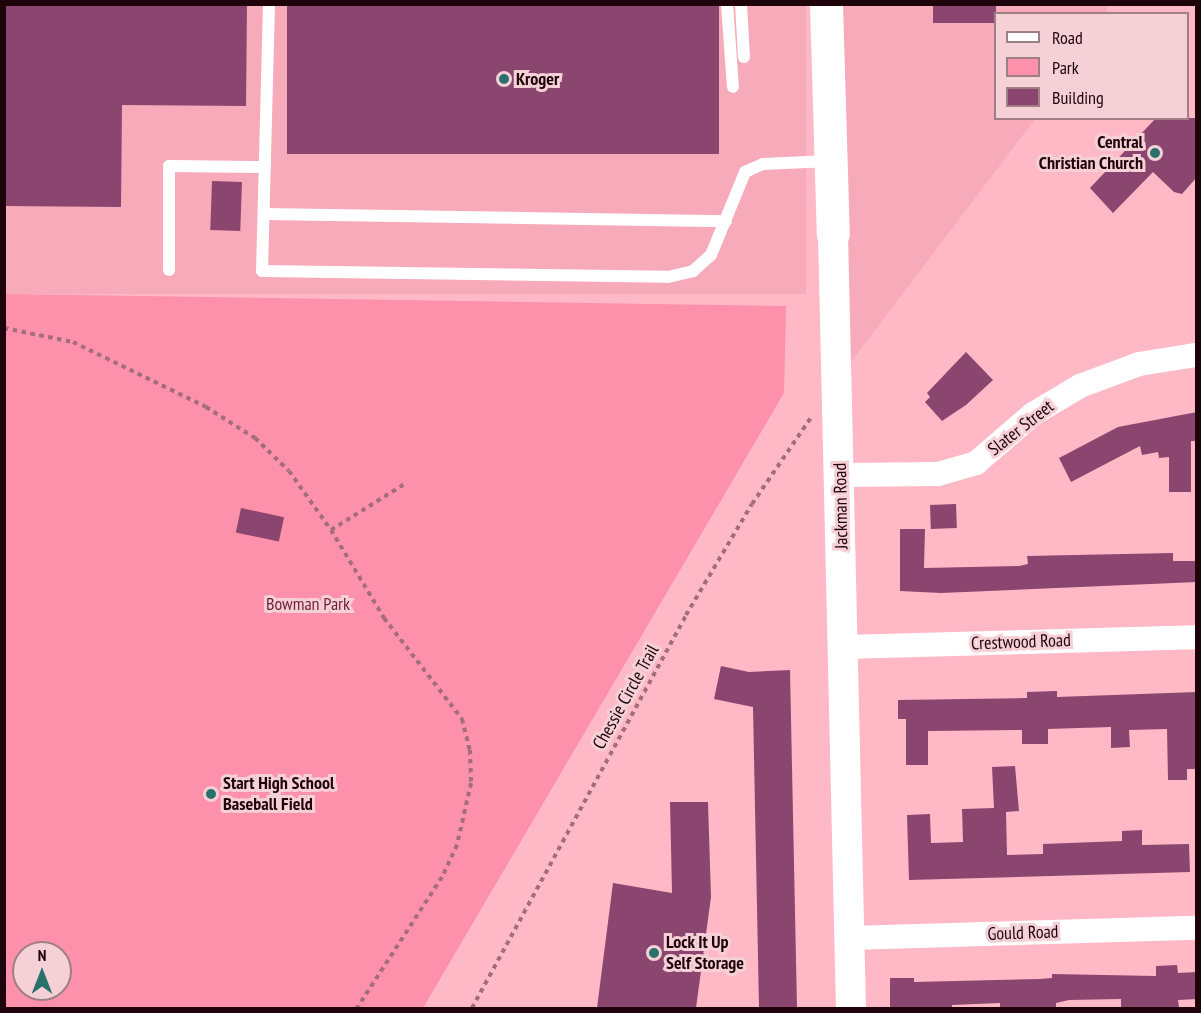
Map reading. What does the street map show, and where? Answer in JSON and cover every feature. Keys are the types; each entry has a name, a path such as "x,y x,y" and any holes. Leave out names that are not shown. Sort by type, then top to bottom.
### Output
{"main road":[{"name":"Jackman Road","path":"826,4 833,234"}],"street":[{"name":"Jackman Road","path":"833,234 845,646 851,1008"},
{"name":"Slater Street","path":"840,475 938,474 976,463 1033,414 1080,386 1139,364 1197,355"},
{"name":"Crestwood Road","path":"845,646 1197,637"},
{"name":"Gould Road","path":"850,938 1197,928"}],"lane":[{"path":"269,4 262,271 656,277 693,271 711,255 744,172 763,164 829,161"},
{"path":"727,4 733,87"},
{"path":"741,4 744,57"},
{"path":"169,270 169,166 265,167"},
{"path":"264,214 726,221"}],"path":[{"path":"4,328 73,342 206,407 277,456 331,530 384,618 462,719 470,750 471,783 457,845 442,877 357,1008"},
{"name":"Chessie Circle Trail","path":"472,1008 686,615 752,504 818,407"},
{"path":"331,530 406,483"}],"shaded area":[{"path":"5,5 806,5 806,294 5,294"},
{"path":"826,5 1107,5 1107,12 994,12 994,120 1034,120 838,379"}],"green space":[{"name":"Bowman Park","path":"5,294 786,306 784,393 423,1008 5,1008"}],"building":[{"path":"4,4 247,4 246,106 122,105 121,207 4,206"},
{"name":"Kroger","path":"287,4 719,4 719,154 287,154"},
{"path":"933,4 996,4 994,23 933,23"},
{"name":"Central Christian Church","path":"1197,118 1197,177 1182,194 1174,192 1153,172 1113,213 1090,188 1154,120"},
{"path":"212,181 242,182 240,231 210,230"},
{"path":"966,352 993,380 966,405 942,421 925,402 930,397 927,393"},
{"path":"1197,412 1197,441 1191,441 1191,492 1169,492 1169,457 1159,458 1158,452 1142,455 1140,446 1071,482 1059,458 1118,427"},
{"path":"956,504 957,528 931,529 930,505"},
{"path":"241,508 284,517 279,542 236,532"},
{"path":"900,529 925,529 924,568 1019,566 1028,564 1027,556 1173,553 1173,561 1197,561 1197,582 941,593 900,591"},
{"name":"Lock It Up Self Storage","path":"721,666 749,672 790,670 797,1008 759,1008 753,707 714,699"},
{"path":"1057,691 1057,697 1197,692 1197,769 1187,769 1187,780 1168,780 1167,729 1129,730 1130,747 1111,748 1111,727 1048,729 1048,744 1022,744 1022,730 928,731 928,765 906,765 906,719 898,719 898,700 1027,698 1027,692"},
{"path":"1015,766 1019,811 1006,812 1007,855 1043,854 1043,844 1122,841 1122,831 1142,830 1142,845 1189,844 1190,872 909,880 907,815 930,814 931,843 963,842 962,809 994,808 992,767"},
{"name":"Lock It Up Self Storage","path":"670,802 708,802 711,897 696,1008 597,1008 613,883 672,893"},
{"path":"1177,965 1178,973 1197,972 1197,999 1178,1000 1179,1007 1121,1008 1121,999 1069,1000 1056,1003 1056,1008 1000,1008 1000,1003 952,1005 952,1008 890,1008 890,978 914,978 914,982 1040,979 1052,978 1052,974 1156,976 1156,966"}],"place":[{"name":"Kroger","path":"504,79"},
{"name":"Central Christian Church","path":"1155,153"},
{"name":"Start High School Baseball Field","path":"211,794"},
{"name":"Lock It Up Self Storage","path":"654,953"}]}
